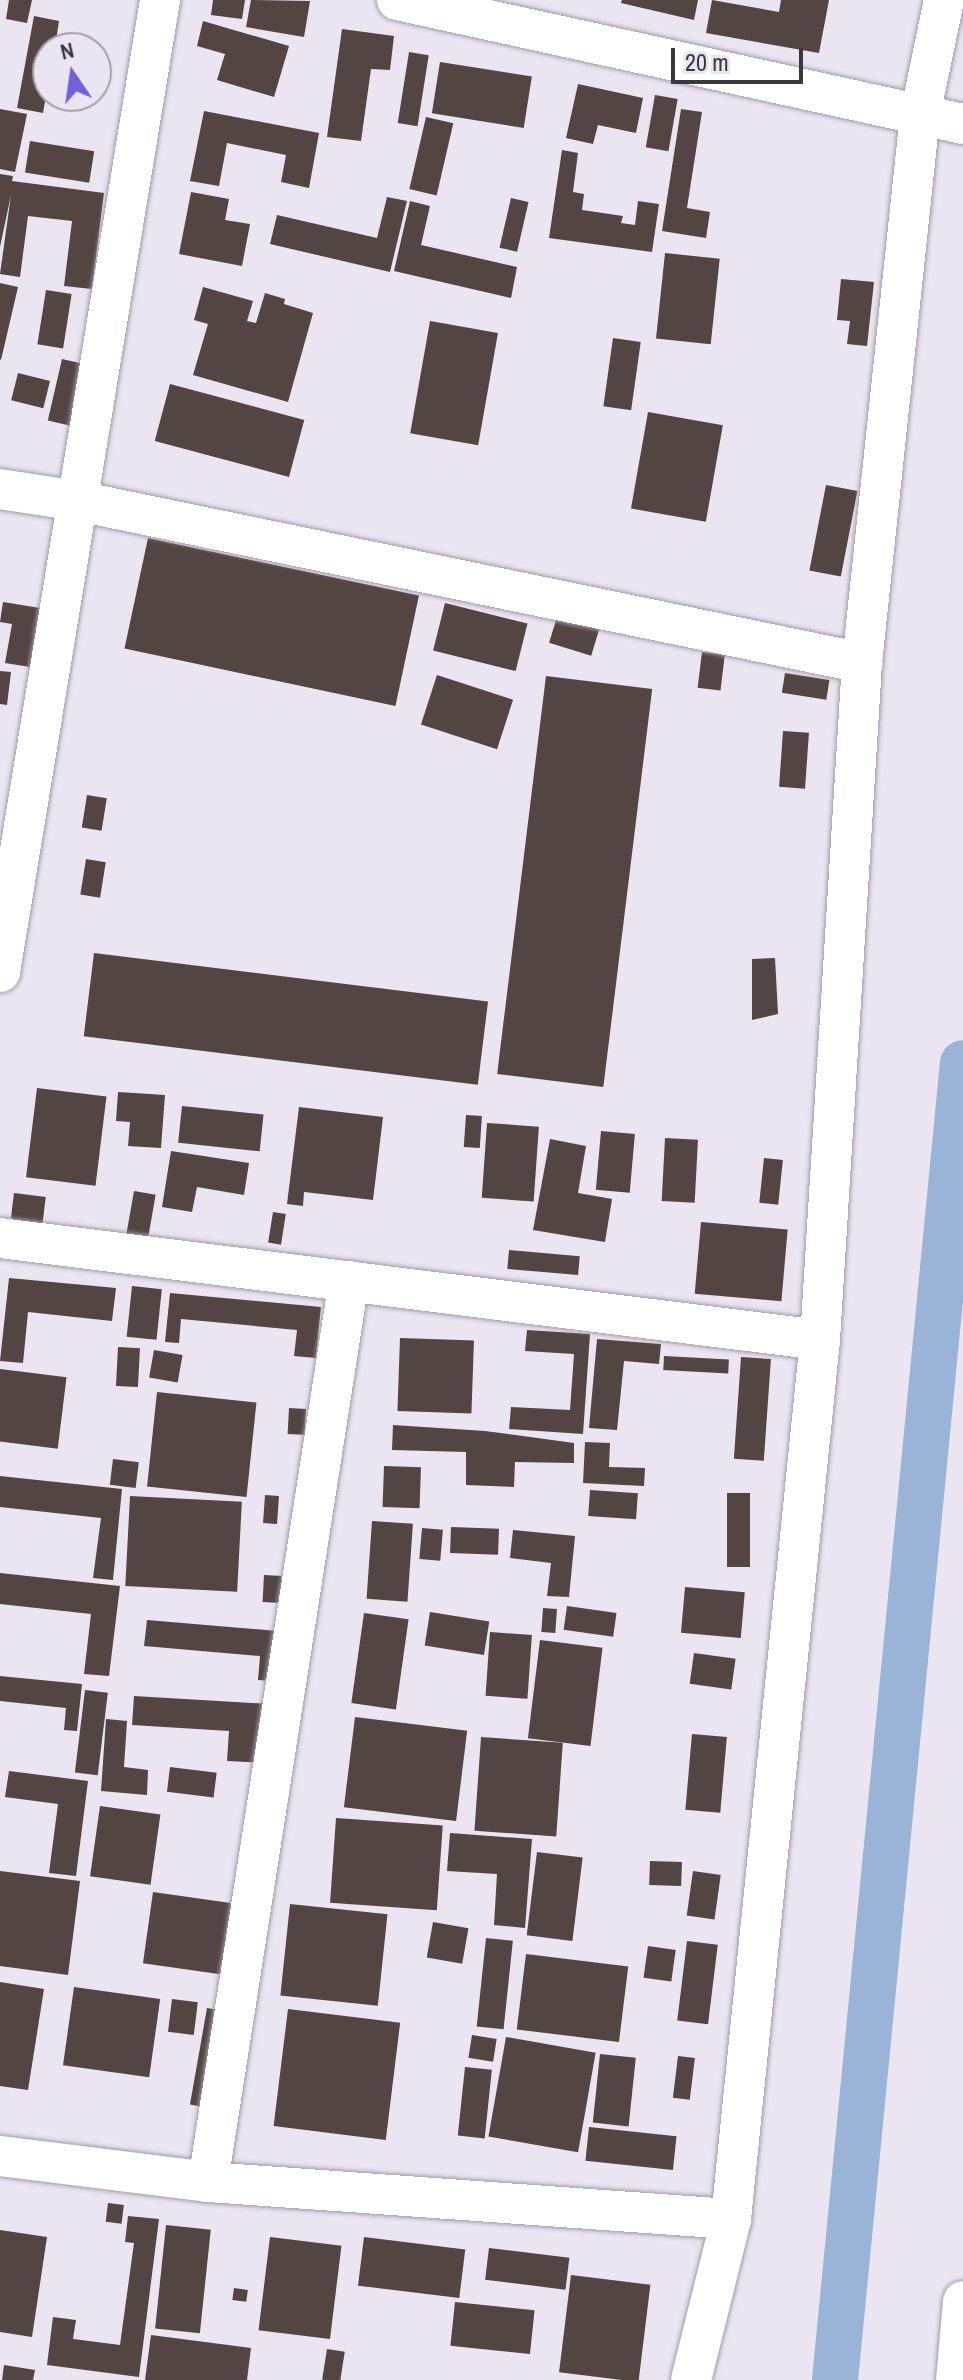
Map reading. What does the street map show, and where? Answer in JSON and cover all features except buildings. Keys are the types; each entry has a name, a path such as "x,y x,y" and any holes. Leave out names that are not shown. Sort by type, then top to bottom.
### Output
{"street":[{"path":"0,972 5,916 78,501 160,0"},
{"path":"397,0 963,124"},
{"path":"691,2380 731,2219 820,1340 862,663 920,115 944,0"},
{"path":"0,489 78,501 862,663"},
{"path":"0,1238 820,1340"},
{"path":"208,2182 349,1281"},
{"path":"0,2156 208,2182 731,2219"},
{"path":"956,2380 963,2301"}],"waterway":[{"path":"835,2380 963,1063"}]}
